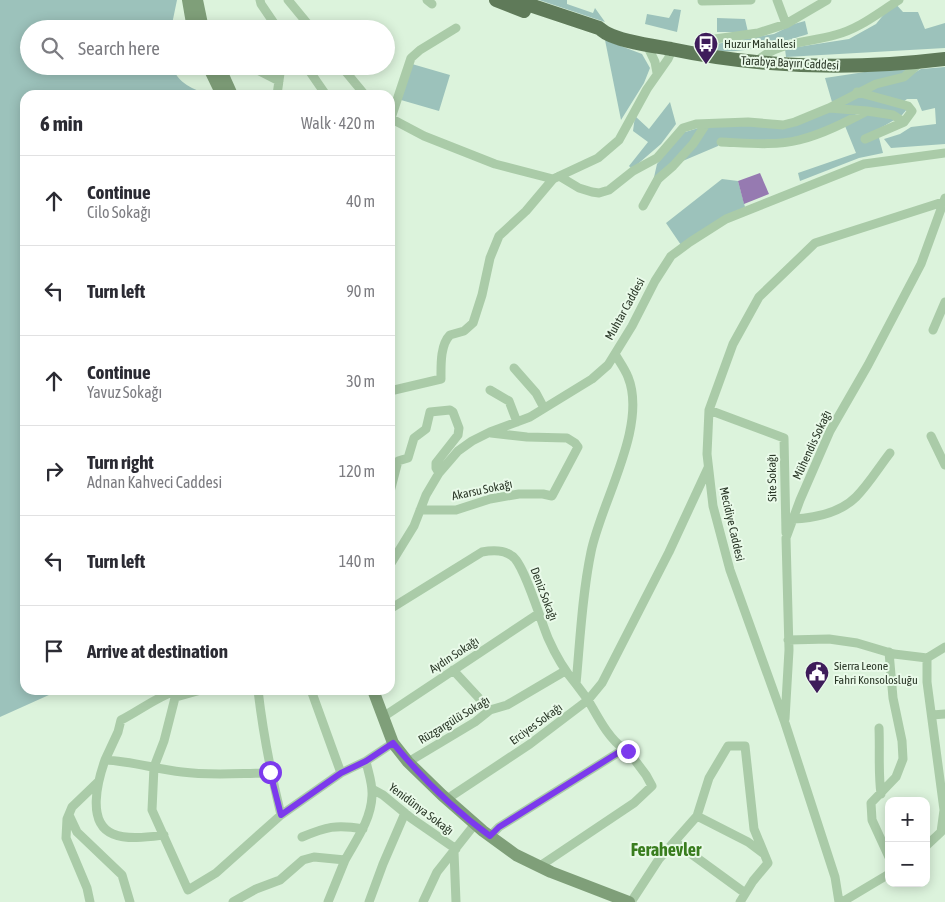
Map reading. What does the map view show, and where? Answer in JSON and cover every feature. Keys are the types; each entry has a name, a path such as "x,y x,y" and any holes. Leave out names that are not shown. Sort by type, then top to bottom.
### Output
{"main road":[{"path":"188,0 191,20"},
{"path":"197,0 202,20"},
{"name":"Tarabya Bayırı Caddesi","path":"496,0 580,30 598,35 608,34"},
{"name":"Tarabya Bayırı Caddesi","path":"516,0 598,28 608,34 672,50 756,62 834,66 945,59"},
{"path":"212,75 220,90"},
{"path":"223,75 230,90"},
{"path":"375,695 393,743 408,762 475,824 516,855 613,899 630,902"}],"street":[{"path":"260,0 272,20"},
{"path":"288,0 305,20"},
{"path":"702,1 751,0"},
{"path":"777,0 786,24"},
{"path":"691,53 715,39 758,33 786,24 827,0"},
{"path":"756,62 765,53 788,44 836,35 862,25 899,0"},
{"path":"395,104 414,54 456,28"},
{"path":"647,44 655,62 657,74"},
{"path":"395,390 441,379 444,343 450,335 464,331 473,323 490,258 499,236 526,211 556,177 598,158 619,140 672,50"},
{"path":"395,122 424,136 495,164 556,177 579,188 599,192 609,190 634,171 656,158 683,128 706,124 748,122 783,125 795,122 829,108 876,84 904,76 921,62"},
{"path":"267,75 279,81"},
{"path":"278,90 280,75"},
{"path":"312,75 323,90"},
{"path":"348,75 361,90"},
{"path":"858,92 908,106 912,111 904,122 865,138"},
{"path":"829,108 893,115 904,122"},
{"path":"721,142 765,143 798,140 845,123 867,111"},
{"path":"643,206 658,179 673,166 706,124"},
{"name":"Muhtar Caddesi","path":"395,557 414,526 439,473 458,451 490,432 530,418 592,379 608,365 671,256 726,220 864,164 945,153"},
{"name":"Mecidiye Caddesi","path":"841,902 835,877 784,723 730,570 713,506 707,454 709,410 733,344 759,297 815,243 944,200"},
{"name":"Mühendis Sokağı","path":"784,723 788,640 786,538 830,431 868,365 921,264 944,200"},
{"path":"933,330 945,302"},
{"path":"576,684 591,551 604,507 626,448 634,410 632,390 628,376 615,354"},
{"path":"514,368 536,393 544,408"},
{"path":"490,390 509,401 517,422"},
{"path":"395,473 398,462 408,458 414,438 426,429 430,412 450,410 453,412 459,432 436,463 439,473"},
{"name":"Site Sokağı","path":"709,410 784,438 786,538"},
{"name":"Akarsu Sokağı","path":"420,510 456,510 490,499 519,494 552,496 578,447 576,443 567,438 527,437 490,432"},
{"path":"931,436 945,465"},
{"path":"793,519 813,518 844,506 856,497 890,452"},
{"name":"Erciyes Sokağı","path":"447,799 530,744 588,700 602,683 669,552 709,468"},
{"name":"Deniz Sokağı","path":"395,606 482,552 494,550 514,556 523,573 548,639 565,671 588,700"},
{"name":"Aydın Sokağı","path":"383,717 538,614"},
{"path":"788,640 829,639 926,658 945,647"},
{"path":"885,848 872,820 871,803 896,777 903,759 902,741 893,698 889,652"},
{"path":"926,658 927,682 944,810 941,832 930,842"},
{"path":"453,670 490,710"},
{"name":"Rüzgargülü Sokağı","path":"408,762 475,722 490,710 507,705 565,671"},
{"path":"162,695 142,710 121,720 118,732 105,760 97,788 97,815 105,830 115,835 164,835"},
{"path":"176,695 164,741 154,767 152,810 188,890 216,873 281,815 341,773 366,761 393,743"},
{"path":"259,695 262,729 270,772 281,815"},
{"path":"313,695 341,773"},
{"path":"540,866 573,846 634,803 652,786 628,751 618,745 588,700"},
{"path":"932,715 945,714"},
{"path":"879,728 878,773 881,794"},
{"path":"630,902 659,859 697,816 709,778 728,746 744,746 754,829 768,863 753,881 740,902"},
{"path":"490,836 499,827 624,749"},
{"path":"105,760 124,761 197,774 270,772"},
{"path":"328,902 345,860 363,829 369,813 372,789 366,761"},
{"path":"90,902 87,888 66,838 66,819 72,807 99,781"},
{"name":"Yenidünya Sokağı","path":"372,789 383,795 455,850"},
{"path":"369,902 383,864 406,813"},
{"path":"68,815 77,832 122,875 130,902"},
{"path":"697,816 748,842 764,854"},
{"path":"423,902 437,872 475,824"},
{"path":"302,837 324,828 346,826 363,829"},
{"path":"675,842 745,893"},
{"path":"455,850 456,902"},
{"path":"233,902 256,889 280,880 303,860 314,857 345,860"},
{"path":"841,902 885,876"}],"shaded area":[{"path":"0,0 177,0 173,20 20,20 20,75 177,75 182,82 197,90 20,90 20,695 49,695 0,717"},
{"path":"539,0 567,0 567,4 593,13 595,8 605,22"},
{"path":"894,2 903,12 918,12 925,29 945,23 945,48 786,57 785,49 849,39 876,24"},
{"path":"674,9 681,10 677,32 645,24 647,14 669,18"},
{"path":"717,18 745,19 748,32 717,32"},
{"path":"805,21 808,34 787,40 742,50 717,50 709,47 710,45 774,34"},
{"path":"605,40 642,54 650,68 644,83 621,120"},
{"path":"412,64 450,75 439,111 401,100"},
{"path":"911,65 902,74 832,102 825,78"},
{"path":"945,67 945,144 891,148 884,139 900,134 911,127 936,124 935,108 922,111 917,99 907,99 903,102 863,92 905,78 921,69"},
{"path":"857,94 908,108 902,115 896,116 834,107"},
{"path":"670,102 676,124 661,144 632,169 629,166 648,142 633,131 635,116 649,129"},
{"path":"829,110 864,111 798,140 719,142 718,146 678,163 650,195 657,164 682,133 705,126 748,123 783,127"},
{"path":"867,112 896,119 877,130 883,153 859,158 800,181 798,173 856,153 845,126"},
{"path":"760,173 769,194 744,204 738,181"},
{"path":"722,179 738,181 745,207 721,219 681,245 666,223"}],"place":[{"name":"Huzur Mahallesi","path":"706,65"},
{"name":"Sierra Leone Fahri Konsolosluğu","path":"817,694"}],"district":[{"name":"Ferahevler","path":"666,850"}],"route":[{"path":"270,772 281,815 341,773 366,761 393,743 408,762 442,795 483,832 490,836 499,827 562,786 624,749 628,751"}]}
